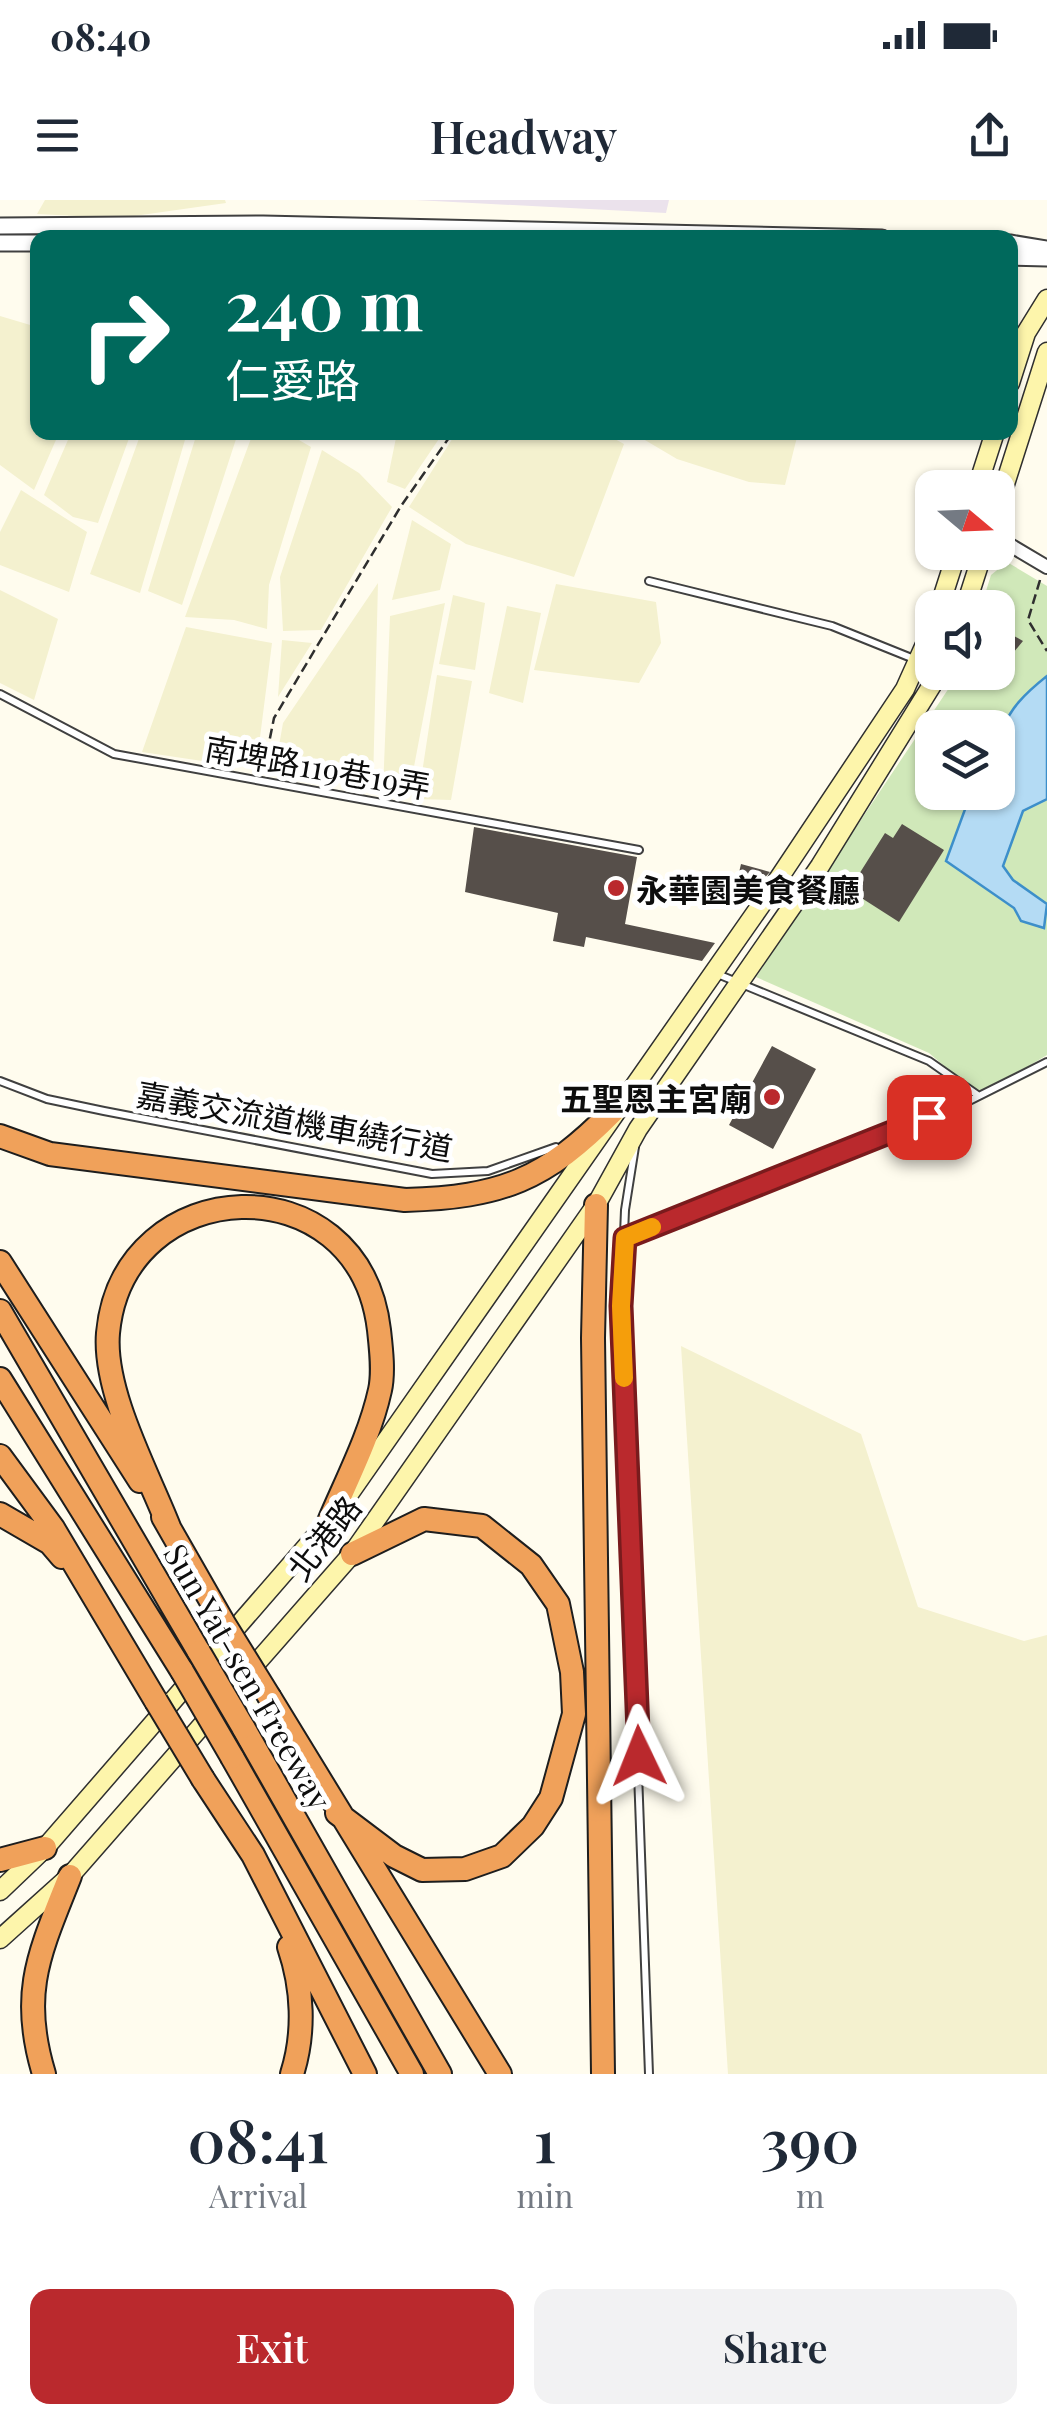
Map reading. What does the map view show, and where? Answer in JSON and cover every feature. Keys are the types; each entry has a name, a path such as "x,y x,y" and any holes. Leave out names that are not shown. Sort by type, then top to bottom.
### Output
{"highway":[{"path":"0,1136 50,1154 405,1200 444,1199 505,1188 557,1164 619,1103"},
{"path":"170,1527 110,1374 108,1333 118,1292 136,1256 195,1213 247,1204 304,1216 340,1240 358,1263 376,1307 380,1388 328,1524"},
{"path":"596,1205 603,2074"},
{"path":"0,1262 170,1527 337,1812 500,2074"},
{"name":"Sun Yat-sen Freeway","path":"0,1311 440,2074"},
{"name":"Sun Yat-sen Freeway","path":"0,1379 182,1671 412,2074"},
{"path":"0,1456 94,1594 253,1855 365,2074"},
{"path":"0,1514 50,1543 94,1594"},
{"path":"337,1812 394,1856 422,1870 464,1868 502,1856 534,1826 552,1798 574,1714 572,1672 558,1604 530,1565 482,1526 424,1519 352,1554"},
{"path":"0,1860 45,1848"},
{"path":"253,1855 291,1952 300,2000 302,2043 292,2074"},
{"path":"44,2074 32,2036 30,1991 70,1876"}],"main road":[{"path":"1018,358 1026,333 1047,299"},
{"path":"1009,470 1047,352"},
{"path":"982,470 992,440"},
{"name":"北港路","path":"0,1891 45,1848 328,1524 619,1103 714,973 749,908 915,668"},
{"name":"北港路","path":"0,1940 70,1876 352,1554 596,1205 638,1129 882,771 929,690"}],"street":[{"path":"0,226 263,224 528,230"},
{"path":"0,243 30,243"},
{"path":"1018,244 1047,249"},
{"path":"1018,257 1047,258"},
{"path":"1015,548 1047,566"}],"lane":[{"path":"649,581 832,626 915,659"},
{"name":"南埤路119巷19弄","path":"0,694 114,754 639,850"},
{"path":"714,973 929,1060 979,1096"},
{"path":"625,1238 979,1096 1047,1062"},
{"name":"嘉義交流道機車繞行道","path":"0,1081 47,1099 104,1111 459,1176 531,1158 556,1147 619,1103"},
{"path":"638,1129 621,1306 649,2074"}],"path":[{"path":"261,781 274,718 401,506 447,440"},
{"path":"1047,566 1028,620 1047,651"}],"shaded area":[{"path":"45,200 226,203 127,217 96,217 37,214"},
{"path":"415,200 669,200 666,213"},
{"path":"0,316 30,325 30,440 56,440 34,490 0,465"},
{"path":"68,440 128,440 98,523 73,517 44,495"},
{"path":"138,440 185,440 140,593 90,574"},
{"path":"195,440 236,440 182,605 148,591"},
{"path":"250,440 299,440 311,447 269,585 267,629 234,620 185,617"},
{"path":"396,440 438,440 405,489 387,482"},
{"path":"452,440 617,440 624,444 574,577 466,544 409,507"},
{"path":"645,440 796,440 785,485 749,482 677,459"},
{"path":"322,450 359,473 392,507 321,630 283,631 280,577"},
{"path":"21,490 87,532 69,592 0,565 0,532"},
{"path":"412,520 451,544 440,590 392,600"},
{"path":"378,583 373,784 274,774 283,723"},
{"path":"556,584 656,602 661,643 639,683 534,670"},
{"path":"0,590 58,619 34,700 0,683"},
{"path":"453,595 485,603 475,670 439,664"},
{"path":"445,603 409,793 383,790 390,616"},
{"path":"507,606 541,613 523,703 489,693"},
{"path":"186,627 272,643 256,769 142,752"},
{"path":"282,640 312,643 278,697"},
{"path":"437,675 472,681 451,800 418,799"},
{"path":"681,1346 861,1434 918,1607 1024,1641 1047,1635 1047,2074 728,2074"}],"green space":[{"path":"1015,567 1047,586 1047,1055 979,1096 929,1053 756,977 915,739 915,810 1015,810 1015,710 934,710 948,690 1015,690 1015,590 986,590 991,575 997,570 1015,570"}],"water":[{"path":"1047,676 1047,799 1023,811 1003,866 1013,880 1047,904 1044,928 1021,921 1014,908 946,861 965,810 1015,810 1013,710"}],"building":[{"path":"902,824 944,850 899,922 849,890 885,833 893,838"},
{"path":"474,827 637,857 625,924 715,943 702,961 586,937 584,947 553,941 558,913 465,892"},
{"path":"741,864 770,872 760,883 749,880 747,884 737,881"},
{"name":"五聖恩主宮廟","path":"772,1046 816,1069 773,1149 729,1125"}],"slow traffic":[{"path":"624,1378 621,1306 625,1238 652,1227"}],"place":[{"name":"永華園美食餐廳","path":"616,888"},
{"name":"五聖恩主宮廟","path":"772,1097"}],"route":[{"path":"639,1756 621,1306 625,1238 929,1117"}]}
